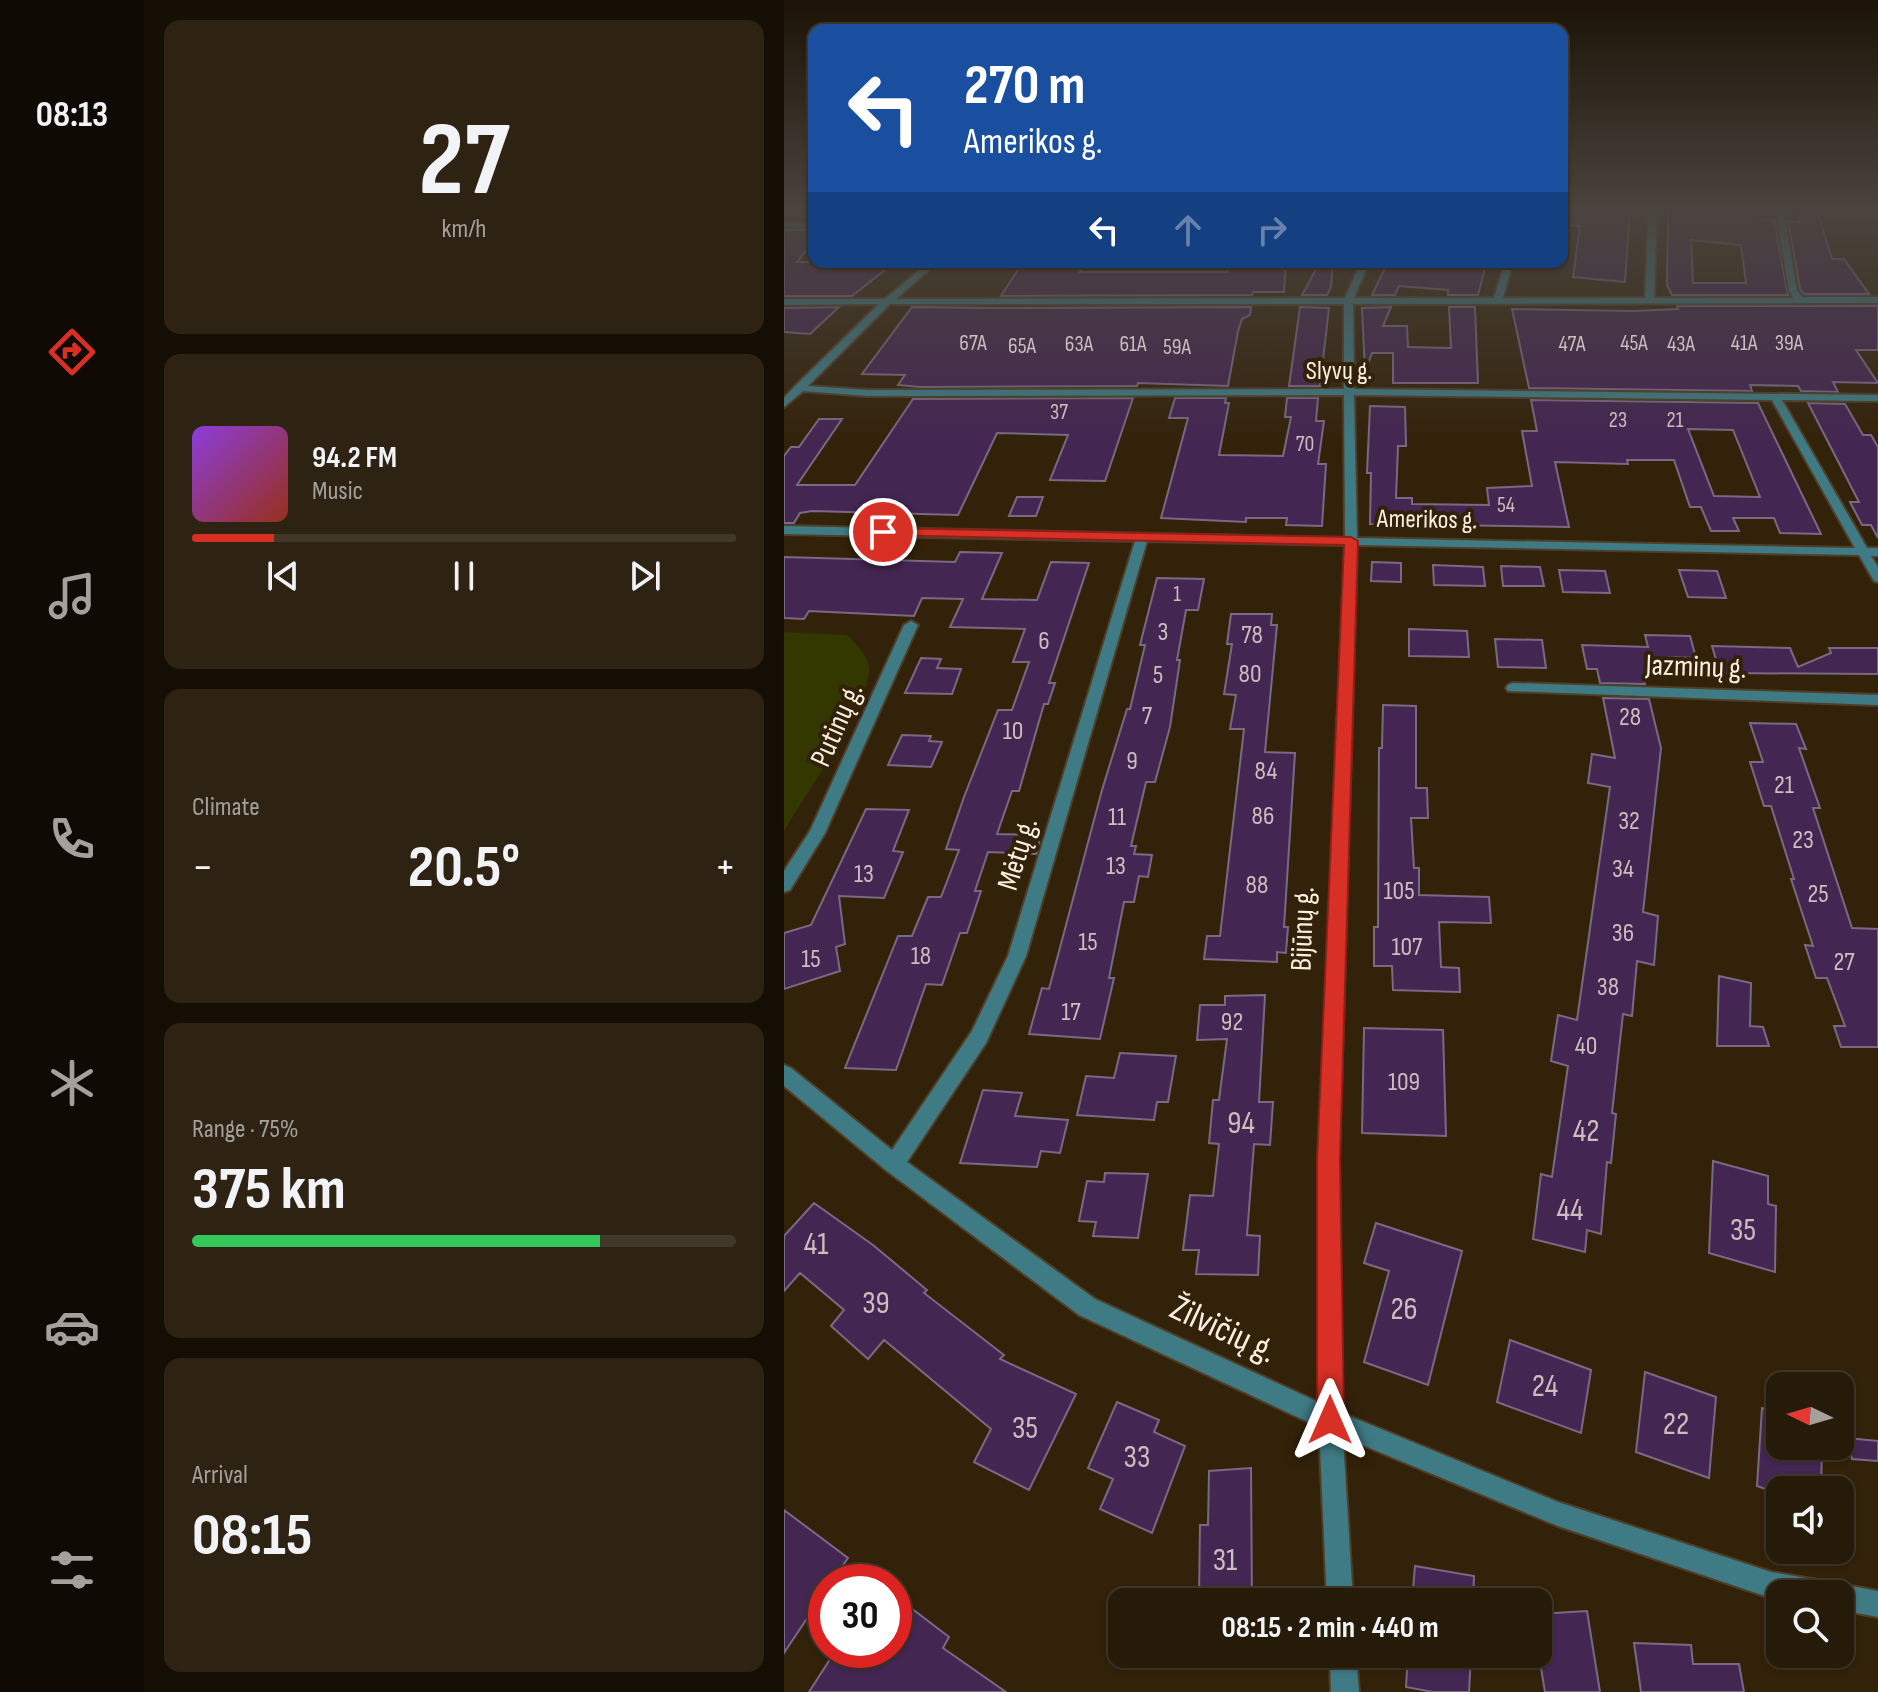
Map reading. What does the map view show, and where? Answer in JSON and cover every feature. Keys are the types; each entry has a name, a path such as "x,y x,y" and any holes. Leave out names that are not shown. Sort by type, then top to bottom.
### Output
{"street":[{"path":"784,404 905,287"},
{"name":"Bijūnų g.","path":"1339,1588 1330,1420 1329,1159 1351,541 1349,301 1355,287"},
{"path":"1498,301 1502,287"},
{"path":"1649,287 1651,301"},
{"path":"1792,287 1799,300"},
{"path":"784,302 1878,300"},
{"name":"Slyvų g.","path":"799,388 868,393 1349,392 1878,398"},
{"path":"1776,398 1878,578"},
{"name":"Amerikos g.","path":"784,530 1878,552"},
{"name":"Mėtų g.","path":"894,1164 979,1037 1017,956 1142,536"},
{"name":"Putinų g.","path":"784,885 817,833 911,625"},
{"name":"Jazminų g.","path":"1513,688 1878,700"},
{"name":"Žilvičių g.","path":"784,1074 894,1164 1087,1307 1330,1420 1558,1514 1766,1583"},
{"path":"1854,1600 1878,1604"},
{"path":"1344,1668 1345,1692"}],"green space":[{"path":"784,632 847,635 865,656 869,671 858,706 784,831"}],"building":[{"path":"784,287 863,287 852,296 784,296"},
{"path":"1007,287 1284,287 1284,292 1253,292 1252,295 1001,296"},
{"path":"1306,287 1331,287 1327,295 1302,295"},
{"path":"1376,287 1399,287 1395,295 1372,295"},
{"path":"1411,287 1480,287 1478,295 1448,295 1448,290"},
{"path":"1668,287 1786,287 1788,295 1672,295"},
{"path":"1864,287 1869,294 1804,294 1800,289"},
{"path":"1677,306 1878,306 1878,350 1856,350 1878,383 1833,382 1838,392 1801,391 1798,386 1750,385 1752,391 1529,388 1512,309 1634,311 1678,309"},
{"path":"839,307 810,334 784,332 784,308"},
{"path":"912,307 1251,307 1250,315 1242,319 1238,331 1228,386 1138,383 1137,386 920,387 898,385 905,375 862,374"},
{"path":"1300,307 1329,308 1320,386 1289,386"},
{"path":"1391,307 1383,326 1407,326 1408,347 1451,348 1449,307 1475,307 1478,383 1393,383 1393,353 1372,353 1365,372 1362,308"},
{"path":"1133,398 1105,481 1050,480 1068,435 997,433 958,515 812,511 800,513 794,523 784,523 784,456 791,447 799,447 819,419 842,419 797,485 855,485 913,399"},
{"path":"1175,398 1226,398 1225,403 1229,403 1219,455 1283,456 1291,417 1285,417 1287,398 1318,398 1316,421 1324,421 1318,464 1326,464 1322,526 1286,525 1287,518 1246,518 1246,522 1161,518 1188,418 1169,418"},
{"path":"1531,400 1758,403 1821,534 1780,533 1774,518 1733,518 1739,531 1711,531 1701,507 1690,507 1674,460 1627,460 1628,464 1555,462 1569,527 1370,524 1371,473 1367,473 1370,406 1405,407 1406,446 1398,446 1396,498 1412,498 1412,504 1489,505 1487,488 1532,486 1522,431 1537,431","holes":["1688,429 1733,430 1760,497 1714,496"]},
{"path":"1808,403 1845,404 1863,435 1871,435 1878,447 1878,538 1871,525 1862,525 1850,502 1859,502"},
{"path":"1017,497 1043,497 1036,516 1009,516"},
{"path":"960,552 1002,553 982,599 1037,600 1051,562 1089,563 1049,683 1055,683 1048,704 1044,704 1019,791 1012,791 997,834 1039,835 1039,846 1036,854 988,852 975,891 981,891 967,933 960,933 942,985 926,984 896,1070 845,1068 898,936 912,936 928,897 941,897 959,850 946,849 964,797 998,710 1012,710 1029,662 1013,662 1025,629 950,627 963,599 922,598 914,616 809,611 804,619 784,618 784,557 955,562"},
{"path":"1372,562 1401,563 1401,582 1371,581"},
{"path":"1433,565 1483,567 1485,586 1434,585"},
{"path":"1501,566 1540,567 1544,586 1503,586"},
{"path":"1559,570 1605,571 1610,593 1563,592"},
{"path":"1679,570 1717,571 1726,598 1688,597"},
{"path":"1157,578 1204,579 1198,610 1186,610 1170,727 1155,782 1146,782 1131,846 1136,846 1134,854 1152,855 1148,877 1139,876 1134,902 1124,902 1109,978 1114,978 1100,1039 1029,1034 1042,988 1049,989 1102,790 1127,709 1130,709 1145,645 1140,645"},
{"path":"1231,614 1272,614 1271,625 1277,625 1265,752 1295,753 1284,927 1288,927 1286,953 1277,952 1277,962 1204,959 1207,936 1220,936 1244,729 1230,729 1236,695 1224,694 1232,644 1227,644"},
{"path":"1409,629 1467,631 1469,657 1409,656"},
{"path":"1645,635 1690,636 1696,658 1668,657 1673,675 1643,674 1645,684 1600,683 1597,669 1587,669 1582,645 1648,647"},
{"path":"1495,639 1542,640 1546,668 1498,667"},
{"path":"1712,646 1790,648 1798,667 1831,653 1829,648 1878,648 1878,674 1720,673"},
{"path":"921,658 941,659 937,668 961,669 952,694 905,693"},
{"path":"1603,698 1649,699 1661,748 1643,912 1658,916 1654,965 1637,961 1632,1016 1623,1014 1612,1113 1616,1114 1611,1163 1607,1162 1601,1234 1587,1230 1585,1252 1533,1239 1541,1174 1552,1177 1568,1066 1551,1061 1558,1015 1577,1020 1610,787 1588,783 1592,754 1615,758"},
{"path":"1383,705 1416,706 1416,788 1427,788 1428,818 1411,818 1414,868 1419,868 1419,895 1489,897 1491,923 1439,922 1441,967 1459,968 1460,992 1393,990 1392,966 1374,966 1374,927 1378,927 1379,748 1382,748"},
{"path":"1750,723 1796,724 1806,749 1799,748 1820,808 1813,808 1852,928 1878,929 1878,1047 1841,1047 1834,1026 1845,1026 1827,978 1816,978 1805,945 1813,946 1791,879 1794,879 1771,806 1764,806 1750,762 1763,762"},
{"path":"902,735 931,736 929,741 942,742 931,767 888,765"},
{"path":"866,809 909,810 893,851 903,852 884,898 839,896 845,944 836,947 840,971 784,989 784,933 811,925"},
{"path":"1719,976 1751,983 1750,1026 1763,1027 1769,1046 1717,1046"},
{"path":"1265,995 1259,1102 1273,1102 1270,1145 1254,1144 1247,1235 1260,1236 1258,1275 1196,1274 1199,1250 1183,1250 1190,1195 1213,1196 1219,1144 1209,1143 1213,1100 1219,1100 1227,1039 1197,1040 1200,1005 1225,1005 1225,996"},
{"path":"1364,1028 1443,1030 1446,1136 1362,1133"},
{"path":"1120,1053 1176,1056 1168,1102 1157,1102 1154,1120 1077,1115 1086,1076 1114,1078"},
{"path":"983,1090 1022,1093 1015,1116 1068,1120 1060,1153 1041,1151 1037,1167 960,1163"},
{"path":"1713,1161 1768,1176 1768,1204 1776,1206 1775,1272 1709,1253"},
{"path":"1105,1173 1148,1174 1138,1238 1093,1236 1096,1222 1079,1221 1087,1181 1104,1182"},
{"path":"814,1203 873,1245 927,1290 924,1293 1004,1355 1000,1359 1076,1394 1029,1490 974,1462 991,1429 884,1340 868,1359 831,1326 844,1310 800,1273 784,1291 784,1236"},
{"path":"1376,1223 1462,1251 1428,1385 1364,1362 1389,1271 1364,1263"},
{"path":"1510,1340 1591,1370 1581,1433 1497,1402"},
{"path":"1645,1372 1716,1397 1709,1478 1636,1452"},
{"path":"1117,1402 1159,1420 1154,1432 1185,1446 1152,1533 1100,1509 1113,1479 1088,1468"},
{"path":"1762,1408 1766,1409 1766,1460 1822,1460 1821,1476 1766,1476 1766,1489 1757,1486"},
{"path":"1854,1439 1878,1441 1878,1461 1854,1459"},
{"path":"1251,1468 1252,1588 1199,1588 1200,1525 1208,1525 1209,1471"},
{"path":"784,1510 848,1558 844,1564 808,1564 808,1617 784,1653"},
{"path":"1415,1566 1474,1576 1474,1588 1413,1588"},
{"path":"912,1609 949,1637 943,1648 1006,1692 809,1692 824,1668 912,1668"},
{"path":"1587,1611 1600,1692 1545,1692 1541,1668 1552,1668 1552,1613"},
{"path":"1634,1643 1691,1645 1693,1664 1739,1664 1744,1692 1641,1692"},
{"path":"1407,1668 1470,1668 1469,1692 1433,1692 1406,1687"}],"route":[{"path":"883,532 1351,541 1329,1159 1330,1420"}]}
